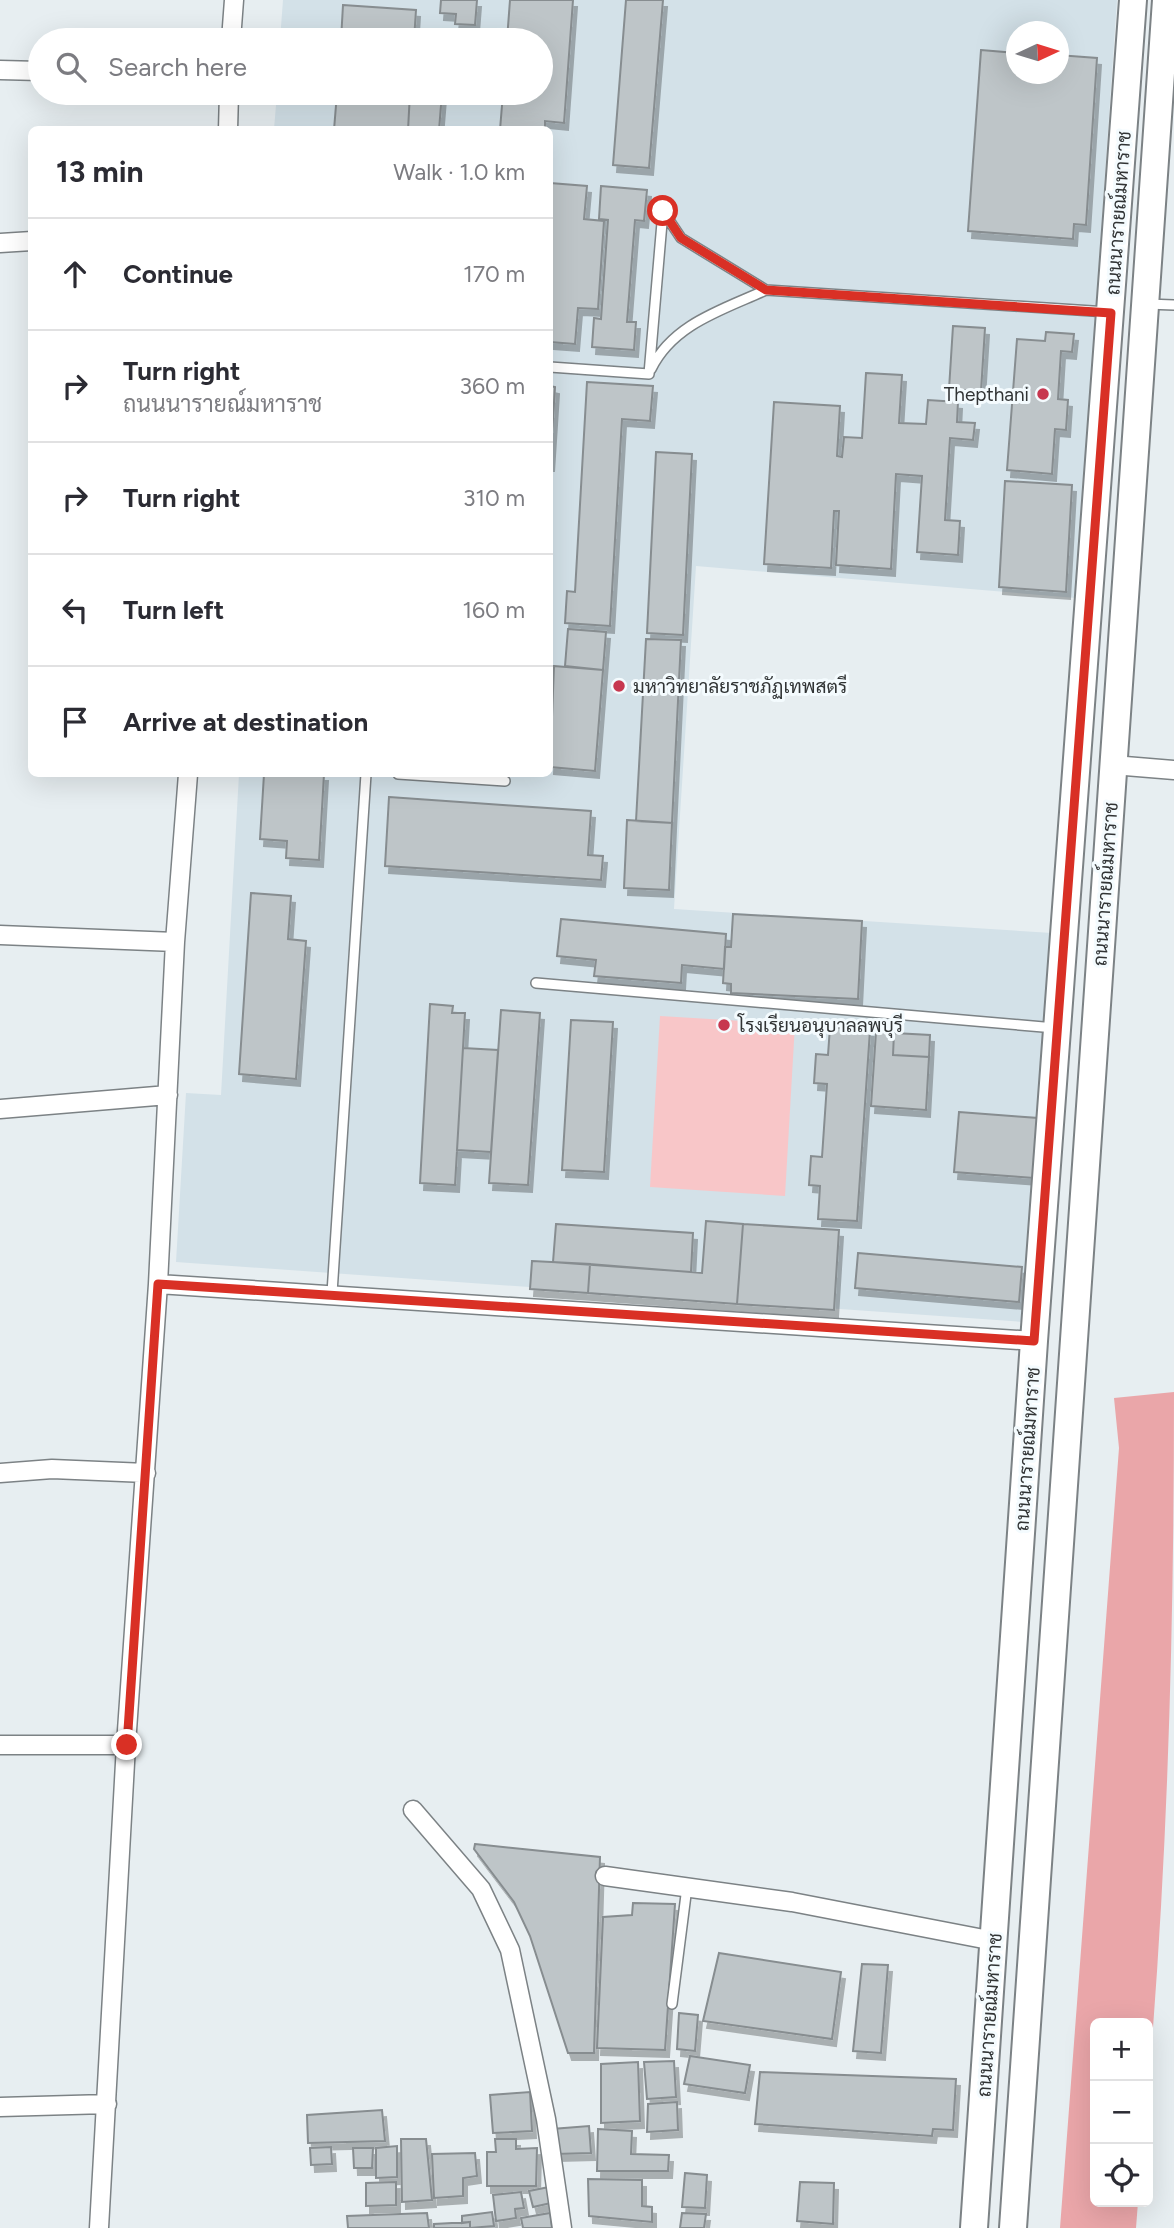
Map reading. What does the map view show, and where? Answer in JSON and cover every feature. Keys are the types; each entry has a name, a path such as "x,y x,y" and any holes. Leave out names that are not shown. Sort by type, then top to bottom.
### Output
{"main road":[{"name":"ถนนนารายณ์มหาราช","path":"974,2228 1034,1341 1133,0"},
{"name":"ถนนนารายณ์มหาราช","path":"1013,2228 1145,304 1168,14"}],"street":[{"path":"232,28 234,0"},
{"path":"0,70 28,71"},
{"path":"228,126 229,105"},
{"path":"0,243 28,241"},
{"path":"1113,765 1174,770"},
{"path":"99,2228 127,1745 158,1284 174,942 188,777"},
{"path":"0,935 174,942"},
{"path":"0,1109 168,1095"},
{"path":"158,1284 332,1293 1034,1341"},
{"path":"0,1473 51,1469 146,1474"},
{"path":"0,1745 127,1745"},
{"path":"413,1810 481,1889 510,1950 546,2119 562,2228"},
{"path":"605,1876 792,1902 993,1941"},
{"path":"0,2107 107,2104"}],"lane":[{"path":"649,374 663,211 681,238 766,290 1111,313"},
{"path":"649,374 660,350 681,330 766,290"},
{"path":"1145,304 1174,306"},
{"path":"553,367 649,374"},
{"path":"332,1293 366,777"},
{"path":"444,777 505,781"},
{"path":"536,983 1057,1028"},
{"path":"672,2004 687,1887"}],"shaded area":[{"name":"มหาวิทยาลัยราชภัฏเทพสตรี","path":"283,0 1117,0 1076,598 696,566 674,909 1052,933 1024,1322 176,1262 186,1093 221,1095 239,777 553,777 553,126 274,126 276,105 553,105 553,28 281,28"},
{"path":"660,1016 795,1024 785,1196 650,1187"},
{"path":"1174,1392 1168,1741 1155,2003 1153,2028 1153,2018 1090,2018 1090,2207 1138,2207 1136,2228 1060,2228 1119,1448 1114,1398"}],"building":[{"path":"441,0 477,0 475,25 455,24 456,14 440,13"},
{"path":"510,0 573,0 564,123 545,121 545,126 500,126 502,105 553,105 553,28 508,28"},
{"path":"626,0 663,0 649,168 613,165"},
{"path":"343,5 416,10 415,28 342,28"},
{"path":"981,50 1006,52 1006,84 1069,84 1069,56 1097,58 1086,225 1074,224 1073,239 968,231"},
{"path":"336,105 409,105 408,126 334,126"},
{"path":"409,105 441,105 439,126 408,126"},
{"path":"553,183 587,186 584,219 604,221 598,309 578,308 575,344 553,342"},
{"path":"601,186 647,190 644,221 635,220 627,322 636,322 634,350 592,347 594,318 601,319 608,220 599,219"},
{"path":"953,326 985,328 981,391 949,389"},
{"path":"1046,332 1074,334 1072,352 1061,351 1058,399 1068,400 1066,430 1055,429 1052,474 1007,470 1017,339 1045,341"},
{"path":"866,373 902,375 899,423 926,424 928,400 958,402 957,422 975,423 973,440 950,438 945,520 960,521 958,555 917,552 922,476 896,474 891,569 836,565 839,511 834,511 831,568 764,564 774,402 840,406 837,456 842,457 844,437 862,438"},
{"path":"587,382 653,386 650,421 622,419 610,626 565,623 567,591 575,592"},
{"path":"553,387 555,387 553,418"},
{"path":"656,452 692,454 683,635 647,633"},
{"path":"1005,481 1072,485 1066,592 999,587"},
{"path":"568,629 606,632 603,670 565,666"},
{"path":"646,639 681,640 672,823 636,821"},
{"path":"554,666 603,670 595,771 553,767"},
{"path":"264,777 324,777 319,860 286,858 287,841 260,839"},
{"path":"389,797 591,811 588,855 603,856 601,880 385,866"},
{"path":"627,820 672,823 669,890 624,888"},
{"path":"251,893 291,896 288,939 306,941 296,1079 239,1074"},
{"path":"733,914 862,921 858,999 731,993 731,984 723,983 725,947 731,947"},
{"path":"561,919 726,934 724,969 682,965 681,983 594,976 596,960 557,956"},
{"path":"430,1004 453,1006 452,1013 465,1013 455,1185 420,1183"},
{"path":"501,1010 540,1013 528,1185 489,1183"},
{"path":"571,1020 613,1022 604,1172 562,1170"},
{"path":"830,1027 870,1030 857,1221 818,1219 820,1186 809,1185 811,1156 822,1157 827,1084 814,1083 816,1054 828,1055"},
{"path":"876,1032 894,1033 893,1055 929,1057 926,1110 871,1106"},
{"path":"894,1033 930,1035 929,1057 893,1055"},
{"path":"463,1048 498,1050 491,1152 457,1150"},
{"path":"959,1112 1038,1118 1034,1178 954,1172"},
{"path":"706,1221 743,1224 737,1304 588,1293 590,1264 702,1273"},
{"path":"556,1224 693,1233 691,1272 553,1262"},
{"path":"743,1224 839,1230 834,1310 737,1304"},
{"path":"858,1253 1022,1267 1019,1302 855,1288"},
{"path":"532,1261 590,1264 588,1293 530,1289"},
{"path":"475,1844 600,1857 594,2053 568,2053 530,1936 514,1902 474,1849"},
{"path":"633,1903 675,1904 665,2050 597,2048 603,1917 632,1915"},
{"path":"719,1953 841,1972 832,2039 703,2021"},
{"path":"862,1964 888,1965 881,2053 853,2051"},
{"path":"679,2013 698,2015 695,2051 677,2049"},
{"path":"690,2056 750,2065 745,2093 684,2084"},
{"path":"674,2061 676,2097 647,2099 644,2062"},
{"path":"638,2062 640,2121 601,2123 601,2064"},
{"path":"760,2072 956,2079 953,2130 933,2129 932,2136 755,2124"},
{"path":"530,2092 532,2131 493,2133 490,2095"},
{"path":"677,2102 678,2130 647,2132 648,2104"},
{"path":"382,2110 385,2141 308,2143 307,2115"},
{"path":"589,2126 591,2153 555,2154 552,2129"},
{"path":"598,2129 632,2131 631,2154 669,2155 668,2171 597,2171"},
{"path":"401,2139 426,2139 432,2200 402,2202"},
{"path":"495,2139 516,2139 516,2149 537,2148 536,2186 487,2186 487,2152 496,2152"},
{"path":"397,2146 397,2177 376,2178 376,2148"},
{"path":"331,2147 332,2164 311,2165 310,2148"},
{"path":"353,2148 373,2148 372,2168 354,2168"},
{"path":"475,2153 477,2176 463,2178 463,2196 434,2198 432,2154"},
{"path":"685,2173 707,2175 705,2208 682,2207"},
{"path":"588,2179 642,2180 642,2206 652,2207 652,2222 589,2216"},
{"path":"396,2182 396,2205 366,2206 366,2183"},
{"path":"800,2182 834,2183 833,2224 797,2221"},
{"path":"549,2187 551,2203 533,2207 529,2191"},
{"path":"521,2192 524,2208 515,2209 516,2218 496,2221 493,2195"},
{"path":"492,2212 494,2226 470,2228 470,2222 462,2223 462,2216"},
{"path":"427,2213 429,2228 348,2228 347,2216"},
{"path":"550,2213 552,2228 523,2228 521,2218"},
{"path":"682,2213 706,2214 704,2228 680,2228"},
{"path":"470,2222 470,2228 434,2228 434,2224"}],"place":[{"name":"Thepthani","path":"1043,394"},
{"name":"มหาวิทยาลัยราชภัฏเทพสตรี","path":"619,686"},
{"name":"โรงเรียนอนุบาลลพบุรี","path":"724,1025"}],"route":[{"path":"127,1745 158,1284 332,1293 1034,1341 1111,313 766,290 681,238 663,211"}]}
